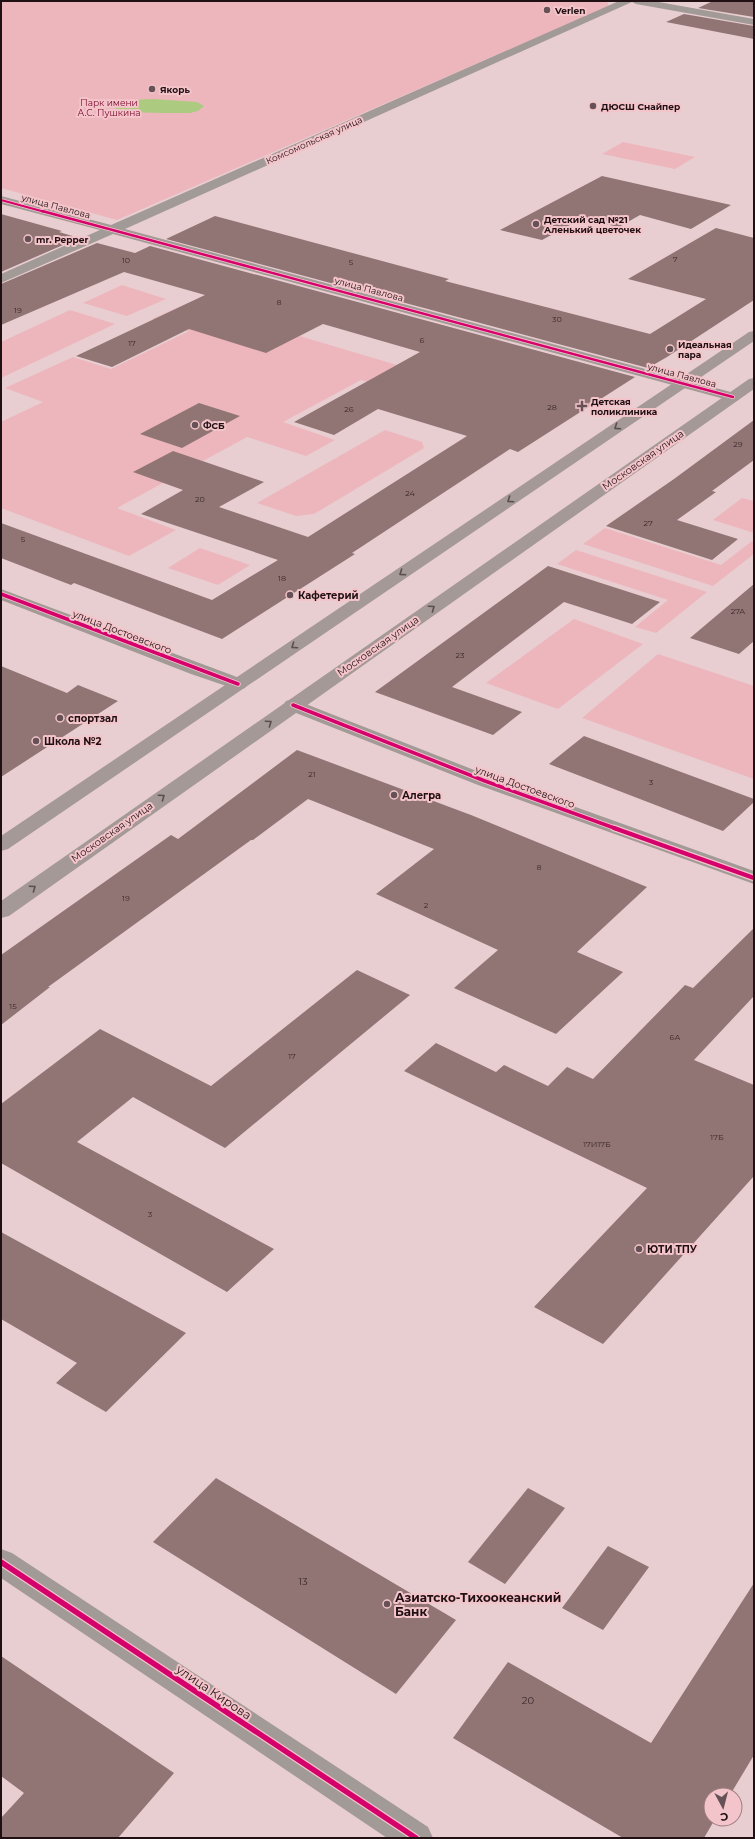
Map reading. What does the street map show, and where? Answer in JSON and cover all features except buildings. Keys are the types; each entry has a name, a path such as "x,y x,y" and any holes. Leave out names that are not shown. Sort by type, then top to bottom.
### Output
{"main road":[{"path":"1,845 754,335"},
{"name":"Московская улица","path":"1,911 754,382"}],"street":[{"name":"Комсомольская улица","path":"1,279 627,1"},
{"path":"636,1 754,22"},
{"name":"улица Павлова","path":"1,200 733,397"},
{"name":"улица Достоевского","path":"1,594 238,684"},
{"name":"улица Достоевского","path":"293,705 485,781 754,878"},
{"name":"улица Кирова","path":"1,1562 416,1838"}],"green space":[{"name":"Парк имени А.С. Пушкина","path":"1,1 607,1 609,6 117,220 1,188"},
{"path":"623,142 695,157 675,169 602,154"},
{"path":"122,285 166,299 127,316 83,303"},
{"path":"188,303 444,379 414,396 361,380 283,422 335,440 306,456 247,437 117,508 176,530 129,556 1,508 1,422 43,402 5,388 73,357 111,369 189,331 152,319"},
{"path":"70,310 115,324 1,378 1,342"},
{"path":"385,430 422,442 424,448 314,514 296,516 257,503"},
{"path":"742,498 754,501 754,533 713,520"},
{"path":"605,528 721,565 752,541 754,542 754,554 713,586 583,544"},
{"path":"200,548 250,565 218,585 168,568"},
{"path":"576,550 707,592 656,633 635,627 668,600 557,564"},
{"path":"574,619 643,644 558,709 486,683"},
{"path":"658,654 754,686 754,779 582,718"}],"shaded area":[{"path":"154,99 197,102 204,106 198,111 190,113 123,112 113,107 114,104 129,100"}],"cycle path":[{"path":"1,200 422,312 733,397"},
{"path":"1,594 238,684"},
{"path":"293,705 485,781 754,878"},
{"path":"1,1562 416,1838"}],"place":[{"name":"Verlen","path":"547,10"},
{"name":"Якорь","path":"152,89"},
{"name":"ДЮСШ Снайпер","path":"593,106"},
{"name":"Детский сад №21 Аленький цветочек","path":"536,224"},
{"name":"mr. Pepper","path":"28,239"},
{"name":"Идеальная пара","path":"670,349"},
{"name":"Детская поликлиника","path":"582,406"},
{"name":"ФСБ","path":"195,425"},
{"name":"Кафетерий","path":"290,595"},
{"name":"спортзал","path":"60,718"},
{"name":"Школа №2","path":"36,741"},
{"name":"Алегра","path":"394,795"},
{"name":"ЮТИ ТПУ","path":"639,1249"},
{"name":"Азиатско-Тихоокеанский Банк","path":"387,1604"}]}
